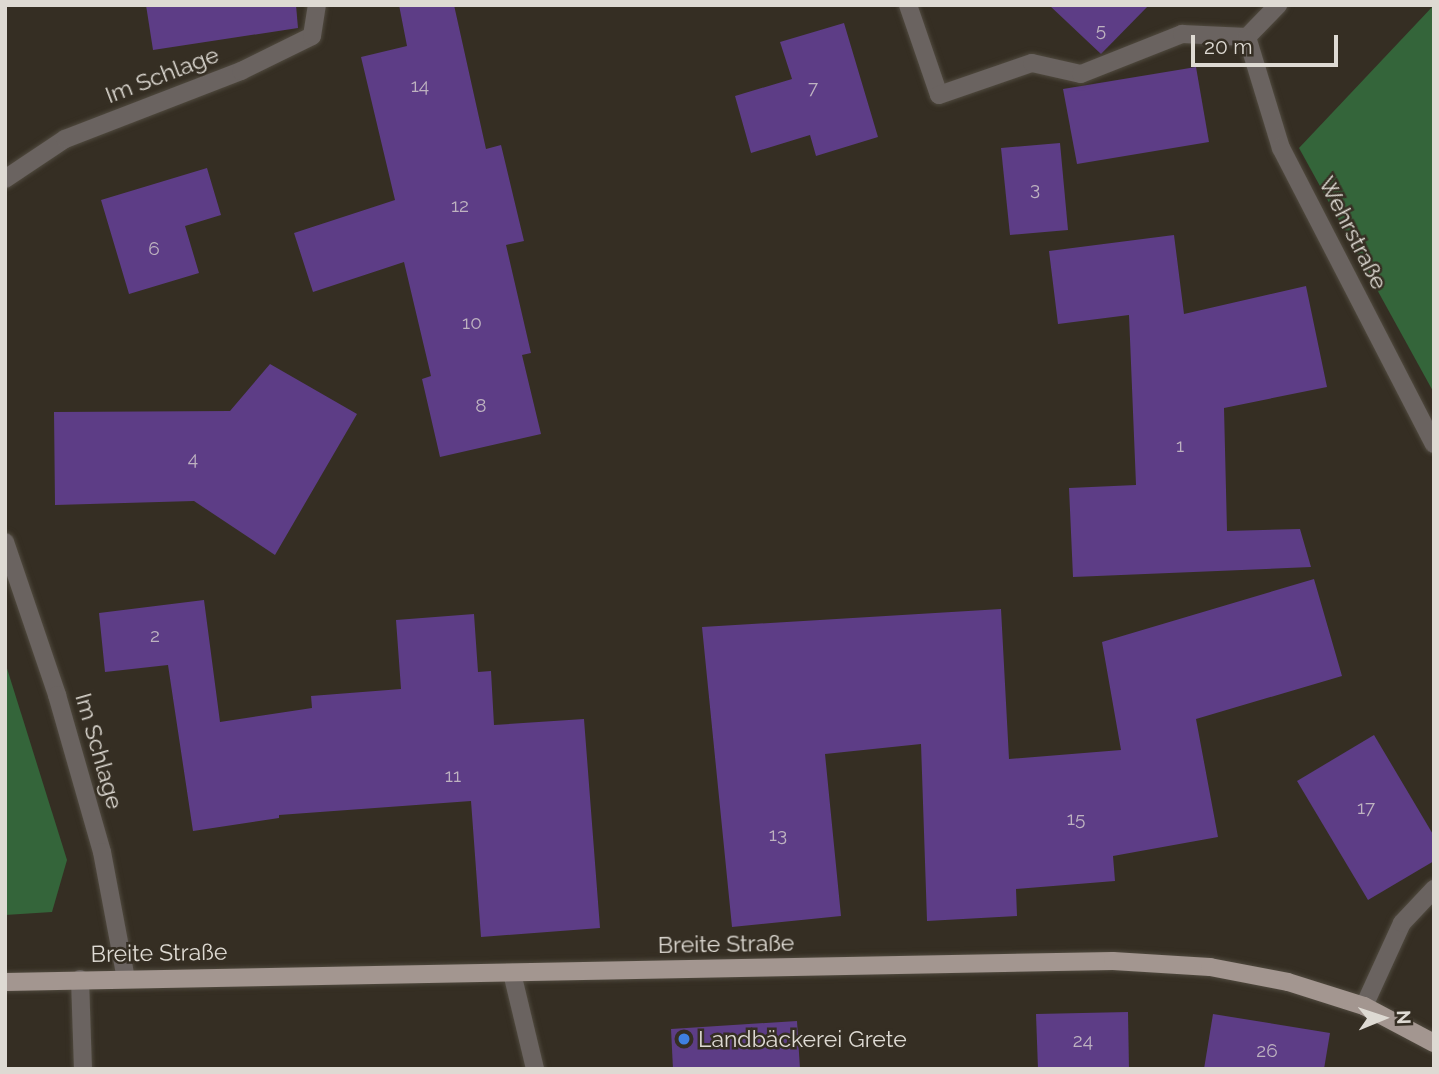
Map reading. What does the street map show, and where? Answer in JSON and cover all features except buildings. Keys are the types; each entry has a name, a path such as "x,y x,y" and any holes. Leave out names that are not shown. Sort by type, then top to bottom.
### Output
{"main road":[{"name":"Breite Straße","path":"5,982 1113,961 1210,967 1288,982 1364,1006 1434,1043"}],"street":[{"name":"Im Schlage","path":"5,179 65,138 241,71 312,36 317,5"},
{"path":"908,5 939,95 1032,63 1081,74 1182,34 1247,37 1278,5"},
{"name":"Wehrstraße","path":"1247,37 1281,148 1434,444"},
{"name":"Im Schlage","path":"5,542 57,695 102,852 126,979"},
{"path":"1364,1006 1402,923 1434,889"},
{"path":"512,973 535,1069"},
{"path":"80,979 83,1069"}],"green space":[{"path":"1434,5 1434,393 1299,148"},
{"path":"5,662 67,860 52,912 5,915"}],"place":[{"name":"Landbäckerei Grete","path":"684,1039"}]}
